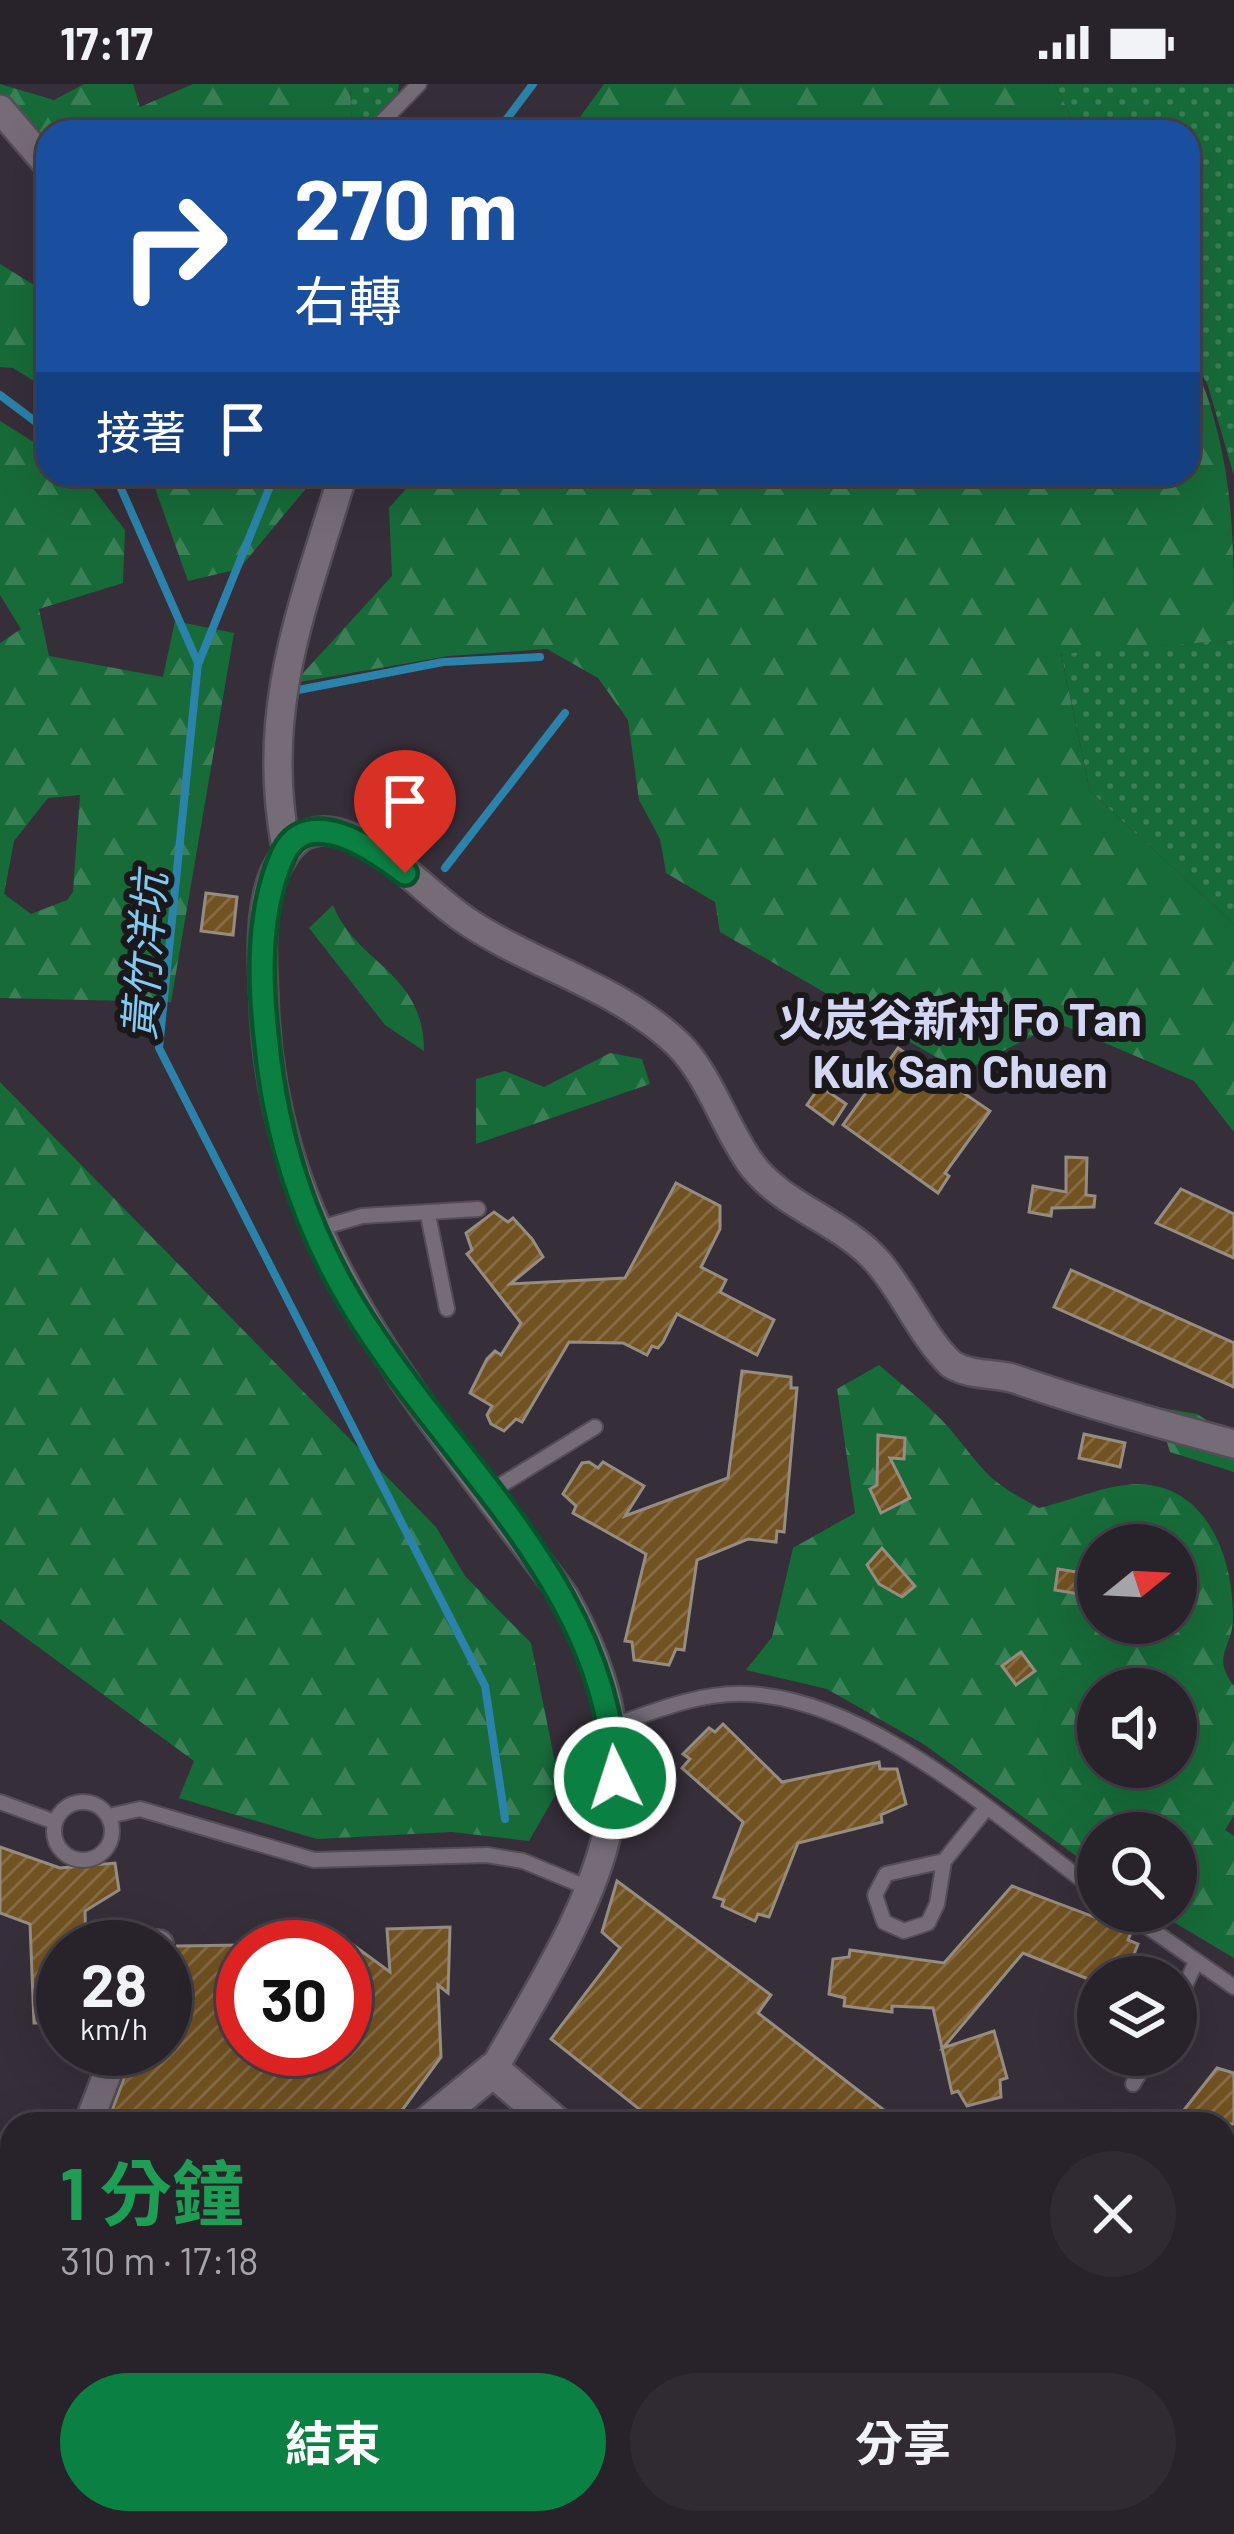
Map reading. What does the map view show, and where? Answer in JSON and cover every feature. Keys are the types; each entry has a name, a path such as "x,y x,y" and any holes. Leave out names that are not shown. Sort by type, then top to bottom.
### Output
{"street":[{"path":"0,109 36,151"},
{"path":"339,486 282,677 275,763 286,847 268,906 264,1024 278,1118 314,1230 378,1344 583,1629 612,1726 612,1816 592,1890 494,2070 442,2112"},
{"path":"286,847 302,835 344,835 378,852 505,946 601,990 650,1022 680,1047 763,1178 877,1261 951,1364 967,1373 1011,1378 1069,1401 1234,1444"},
{"path":"494,2070 542,2112"},
{"path":"93,2112 107,2076"}],"lane":[{"path":"384,120 419,84"},
{"path":"314,1230 362,1216 478,1208"},
{"path":"428,1215 447,1309"},
{"path":"488,1493 596,1427"},
{"path":"612,1726 681,1702 743,1694 786,1699 868,1727 1077,1877"},
{"path":"85,1801 109,1816 110,1844 87,1860 61,1850 55,1822 66,1807 85,1801"},
{"path":"0,1802 55,1822"},
{"path":"109,1816 130,1809 294,1857 338,1862 417,1854 488,1855 523,1861 592,1890"},
{"path":"944,1861 886,1874 874,1895 884,1922 904,1931 928,1923 937,1904 944,1861 985,1810"},
{"path":"1154,1932 1188,1956"},
{"path":"1197,1963 1234,1987"},
{"path":"1133,2084 1138,2076"}],"green space":[{"path":"0,84 54,100 84,84 133,84 140,107 193,84 350,84 352,120 36,120 36,150 0,104"},
{"path":"350,84 399,84 394,120 352,120"},
{"path":"604,84 1055,84 1072,120 578,120"},
{"path":"1055,84 1234,84 1234,476 1200,370 1200,120 1072,120"},
{"path":"0,264 36,286 36,382 13,368 0,367"},
{"path":"1200,376 1215,421 1228,490 1234,640 1061,654 1090,791 1234,924 1234,1132 1194,1081 1058,1023 962,1072 720,932 715,902 666,873 660,839 639,800 628,720 598,678 547,649 449,656 294,683 392,576 389,508 408,486 1200,486"},
{"path":"0,421 36,444 36,486 91,486 125,530 123,583 39,609 49,656 163,677 175,621 234,633 171,1002 0,998 0,643 21,629 0,595","holes":["80,795 73,892 67,900 31,914 4,894 14,841 48,798"]},
{"path":"154,486 308,486 239,569 188,581"},
{"path":"1234,640 1234,924 1090,791 1061,653"},
{"path":"333,905 357,941 413,1003 424,1051 385,1025 309,928"},
{"path":"610,1053 642,1059 650,1084 476,1144 476,1079 505,1071 544,1087"},
{"path":"0,1082 436,1527 465,1576 531,1643 560,1787 529,1841 452,1832 317,1839 179,1798 194,1761 0,1619"},
{"path":"879,1365 941,1420 987,1474 1039,1508 1109,1488 1147,1485 1172,1491 1207,1522 1219,1543 1232,1593 1232,1629 1223,1660 1234,1686 1234,1815 1225,1830 1234,1836 1234,1958 1190,1932 1197,1932 1197,1812 1077,1812 1077,1857 925,1745 827,1689 746,1670 772,1637 793,1548 855,1513 837,1389"},
{"path":"1156,1407 1197,1414 1234,1438 1234,1472 1170,1452"}],"building":[{"path":"206,893 237,897 233,935 201,931"},
{"path":"898,1048 990,1111 945,1173 949,1176 938,1193 843,1125"},
{"path":"820,1086 846,1104 833,1124 807,1105"},
{"path":"1066,1157 1087,1158 1086,1195 1095,1196 1094,1207 1052,1208 1051,1216 1029,1212 1033,1186 1066,1192"},
{"path":"676,1183 720,1206 720,1229 701,1267 726,1280 720,1292 774,1320 757,1355 677,1314 663,1342 658,1348 652,1346 647,1355 623,1343 569,1342 522,1422 516,1419 504,1431 491,1424 487,1415 492,1406 470,1393 487,1359 495,1351 501,1355 521,1323 467,1254 472,1250 466,1233 494,1212 508,1222 513,1218 532,1239 543,1257 510,1284 625,1278"},
{"path":"1181,1189 1234,1214 1234,1258 1156,1223"},
{"path":"1071,1270 1234,1343 1234,1387 1054,1307"},
{"path":"742,1371 791,1377 791,1388 797,1388 784,1532 777,1531 776,1542 748,1539 697,1560 684,1650 676,1649 669,1665 634,1660 632,1642 625,1641 646,1554 573,1513 576,1506 563,1494 582,1463 589,1462 598,1468 603,1462 644,1486 625,1516 728,1478"},
{"path":"1084,1434 1125,1443 1120,1467 1079,1458"},
{"path":"878,1435 905,1438 904,1459 890,1458 910,1498 881,1513 870,1489 877,1485"},
{"path":"882,1548 915,1586 902,1597 879,1584 867,1565"},
{"path":"1058,1569 1077,1572 1077,1594 1055,1590"},
{"path":"1021,1652 1035,1671 1016,1685 1002,1666"},
{"path":"723,1724 782,1782 879,1762 880,1769 897,1769 906,1804 881,1815 882,1822 798,1843 769,1917 758,1914 755,1921 722,1906 724,1900 714,1897 743,1822 682,1768 690,1759 683,1754 709,1728 715,1732"},
{"path":"0,1847 60,1868 115,1863 119,1890 85,1911 85,1920 36,1920 36,2023 30,1924 0,1913"},
{"path":"617,1881 771,1995 758,2013 886,2112 643,2112 551,2039 620,1948 602,1932"},
{"path":"1012,1886 1077,1910 1077,1932 1129,1932 1128,1940 1138,1944 1133,1956 1077,1956 1077,1975 1023,1953 943,2048 994,2031 1007,2078 1000,2080 1001,2097 967,2106 958,2091 952,2093 933,2008 892,2006 892,2012 844,2006 845,1998 829,1994 833,1959 849,1957 850,1950 944,1963"},
{"path":"450,1927 448,1993 438,1985 441,2057 401,2112 111,2112 125,2076 192,2076 192,1946 216,1945 216,2076 372,2076 372,1959 390,1972 387,1929"},
{"path":"1217,2068 1234,2073 1234,2112 1182,2112"}],"waterway":[{"path":"506,120 533,84"},
{"name":"黃竹洋坑","path":"0,395 36,422"},
{"name":"黃竹洋坑","path":"120,486 198,663 159,1048 485,1686 505,1819"},
{"path":"199,662 270,486"},
{"path":"293,691 443,662 540,657"},
{"path":"445,868 565,713"}],"district":[{"name":"火炭谷新村 Fo Tan Kuk San Chuen","path":"960,1044"}],"route":[{"path":"405,873 344,835 323,831 302,835 286,847 271,883 263,977 269,1071 278,1118 307,1213 351,1302 583,1629 608,1702 615,1778"}]}
